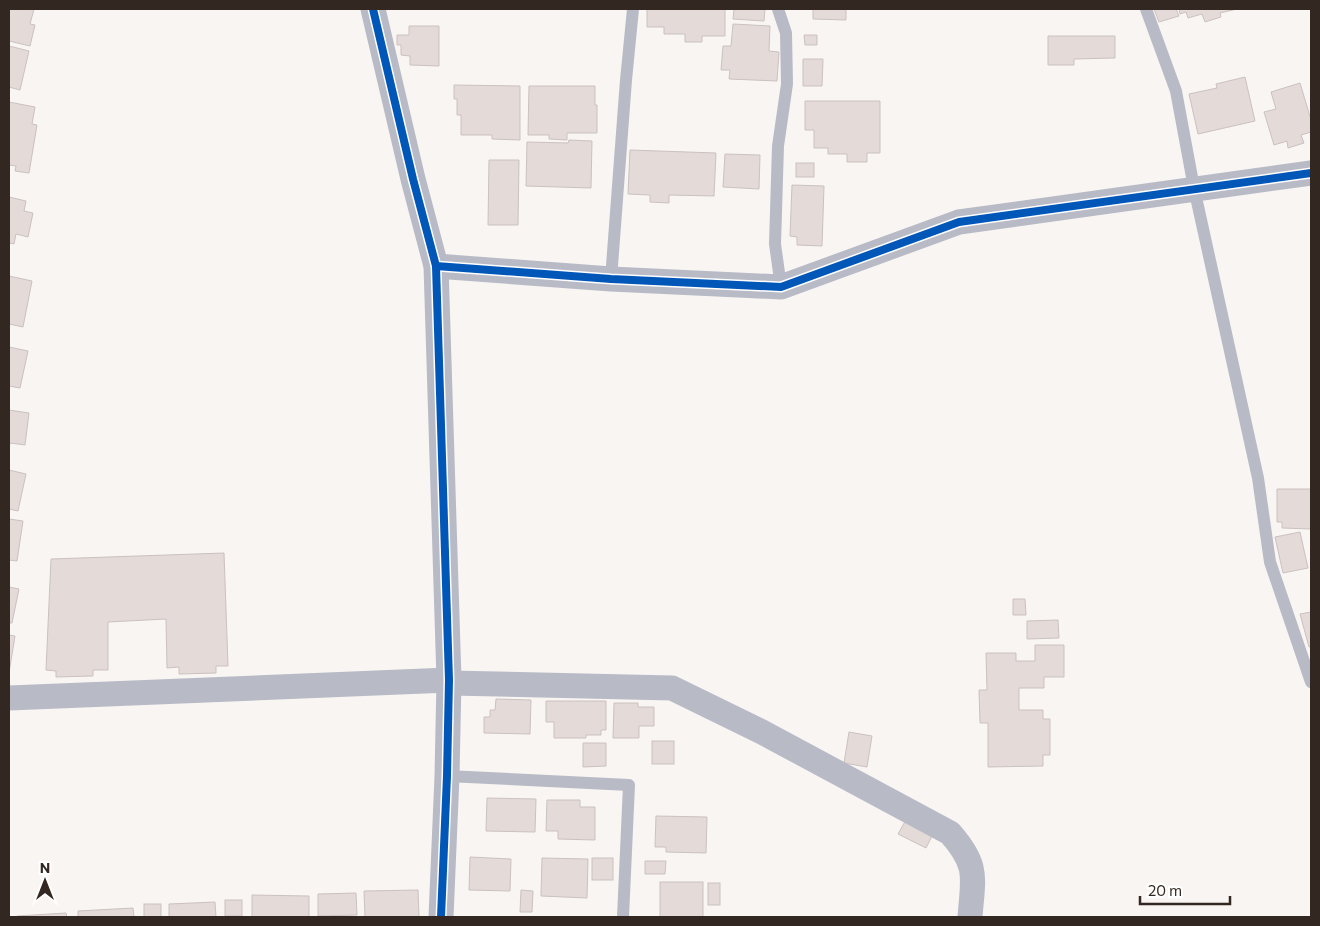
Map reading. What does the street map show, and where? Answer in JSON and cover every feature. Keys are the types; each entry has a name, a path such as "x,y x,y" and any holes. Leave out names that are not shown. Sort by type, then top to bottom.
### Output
{"street":[{"path":"374,9 412,180 436,266 448,681 447,776 440,917"},
{"path":"436,266 611,279 781,287 959,222 1311,172"},
{"path":"9,698 448,681 672,688 762,732 950,834 964,850 973,872 970,917"}],"lane":[{"path":"611,279 633,9"},
{"path":"778,9 786,33 787,84 778,146 775,244 781,287"},
{"path":"1146,9 1176,91 1194,188 1258,478 1270,562 1311,682"},
{"path":"447,776 629,785 623,917"}],"building":[{"path":"9,9 34,9 30,24 35,25 30,46 9,41"},
{"path":"647,9 725,9 725,36 702,36 702,42 685,42 685,34 664,34 664,27 647,27"},
{"path":"734,9 765,9 764,21 733,19"},
{"path":"813,9 846,9 846,20 813,19"},
{"path":"1154,9 1176,9 1179,16 1159,22"},
{"path":"1179,9 1237,9 1220,13 1221,17 1205,22 1202,14 1188,18 1186,12 1180,14"},
{"path":"733,24 770,26 769,51 779,52 777,81 729,79 730,70 721,70 723,46 731,46"},
{"path":"409,26 439,26 439,66 410,65 410,56 401,55 401,45 397,45 397,35 409,35"},
{"path":"804,35 817,35 817,45 805,45"},
{"path":"1048,36 1115,36 1115,58 1074,59 1074,65 1048,65"},
{"path":"9,46 29,51 20,90 9,87"},
{"path":"803,59 823,59 822,86 803,86"},
{"path":"1245,77 1255,121 1198,134 1189,94 1217,88 1216,84"},
{"path":"1300,83 1311,120 1311,132 1301,135 1304,143 1288,148 1287,141 1274,145 1264,112 1276,109 1271,92"},
{"path":"454,85 520,86 520,140 492,139 492,135 461,135 461,115 457,115 457,99 454,99"},
{"path":"529,86 595,86 597,133 567,133 567,140 549,139 549,135 528,135"},
{"path":"805,101 880,101 880,153 867,153 867,162 847,162 847,154 828,154 828,148 814,148 814,130 805,130"},
{"path":"9,102 35,107 32,124 37,125 29,173 15,171 16,166 9,165"},
{"path":"569,140 592,141 591,188 526,186 527,142 568,143"},
{"path":"630,150 716,153 714,196 669,195 669,203 650,202 650,195 628,194"},
{"path":"725,154 760,155 759,189 723,187"},
{"path":"489,160 519,160 518,225 488,225"},
{"path":"796,163 814,163 814,177 796,177"},
{"path":"792,185 824,186 822,246 797,245 797,237 790,236"},
{"path":"9,197 26,201 24,211 33,213 28,237 16,234 14,244 9,243"},
{"path":"9,276 32,281 23,327 9,324"},
{"path":"9,347 28,351 20,388 9,386"},
{"path":"9,410 29,413 25,445 10,443 9,450"},
{"path":"9,470 26,474 18,511 9,509"},
{"path":"1277,489 1311,489 1311,529 1282,528 1282,522 1277,522"},
{"path":"9,519 23,521 17,561 9,560"},
{"path":"1300,532 1308,568 1283,573 1275,537"},
{"path":"224,553 228,666 216,666 216,673 179,674 179,667 167,668 166,619 108,622 108,670 93,670 93,676 56,677 56,671 46,670 51,559"},
{"path":"9,587 19,589 12,623 9,623"},
{"path":"1013,599 1025,599 1026,615 1013,615"},
{"path":"1311,612 1311,647 1309,647 1300,614"},
{"path":"1058,620 1059,638 1027,639 1027,621"},
{"path":"9,635 15,636 9,673"},
{"path":"1035,645 1064,645 1064,677 1044,677 1044,688 1019,688 1019,710 1043,710 1043,719 1050,719 1050,755 1043,755 1043,766 988,767 988,723 980,723 979,690 987,690 986,653 1016,653 1016,661 1035,661"},
{"path":"496,699 531,700 530,734 484,733 484,717 490,717 490,710 495,710"},
{"path":"546,701 606,701 606,730 601,730 601,735 586,735 586,738 554,738 554,722 546,722"},
{"path":"614,703 638,703 638,707 654,707 654,726 639,726 639,738 613,738"},
{"path":"849,732 872,736 867,767 844,763"},
{"path":"652,741 674,741 674,764 652,764"},
{"path":"583,743 606,743 606,766 583,767"},
{"path":"487,798 536,799 535,832 486,831"},
{"path":"547,800 580,800 580,807 595,807 595,840 558,839 558,831 546,831"},
{"path":"656,816 707,817 706,853 666,852 666,847 655,847"},
{"path":"907,818 934,832 926,848 898,834"},
{"path":"470,857 511,859 510,891 469,890"},
{"path":"542,858 588,859 587,898 541,896"},
{"path":"592,858 613,858 613,880 592,880"},
{"path":"645,861 666,861 665,874 645,874"},
{"path":"660,882 703,882 703,917 660,917"},
{"path":"708,883 720,883 720,905 708,905"},
{"path":"418,890 419,917 365,917 364,891"},
{"path":"521,890 533,891 532,912 520,912"},
{"path":"356,893 357,915 318,916 318,894"},
{"path":"252,895 309,896 309,917 252,917"},
{"path":"225,900 242,900 242,916 225,916"},
{"path":"215,902 216,917 169,917 169,904"},
{"path":"144,904 161,904 161,917 144,917"},
{"path":"133,908 134,917 78,917 78,911"},
{"path":"66,913 67,917 17,917 17,916"}],"cycle path":[{"path":"373,9 413,179 436,266 449,680 441,917"},
{"path":"436,266 611,279 781,287 959,222 1311,173"}]}
